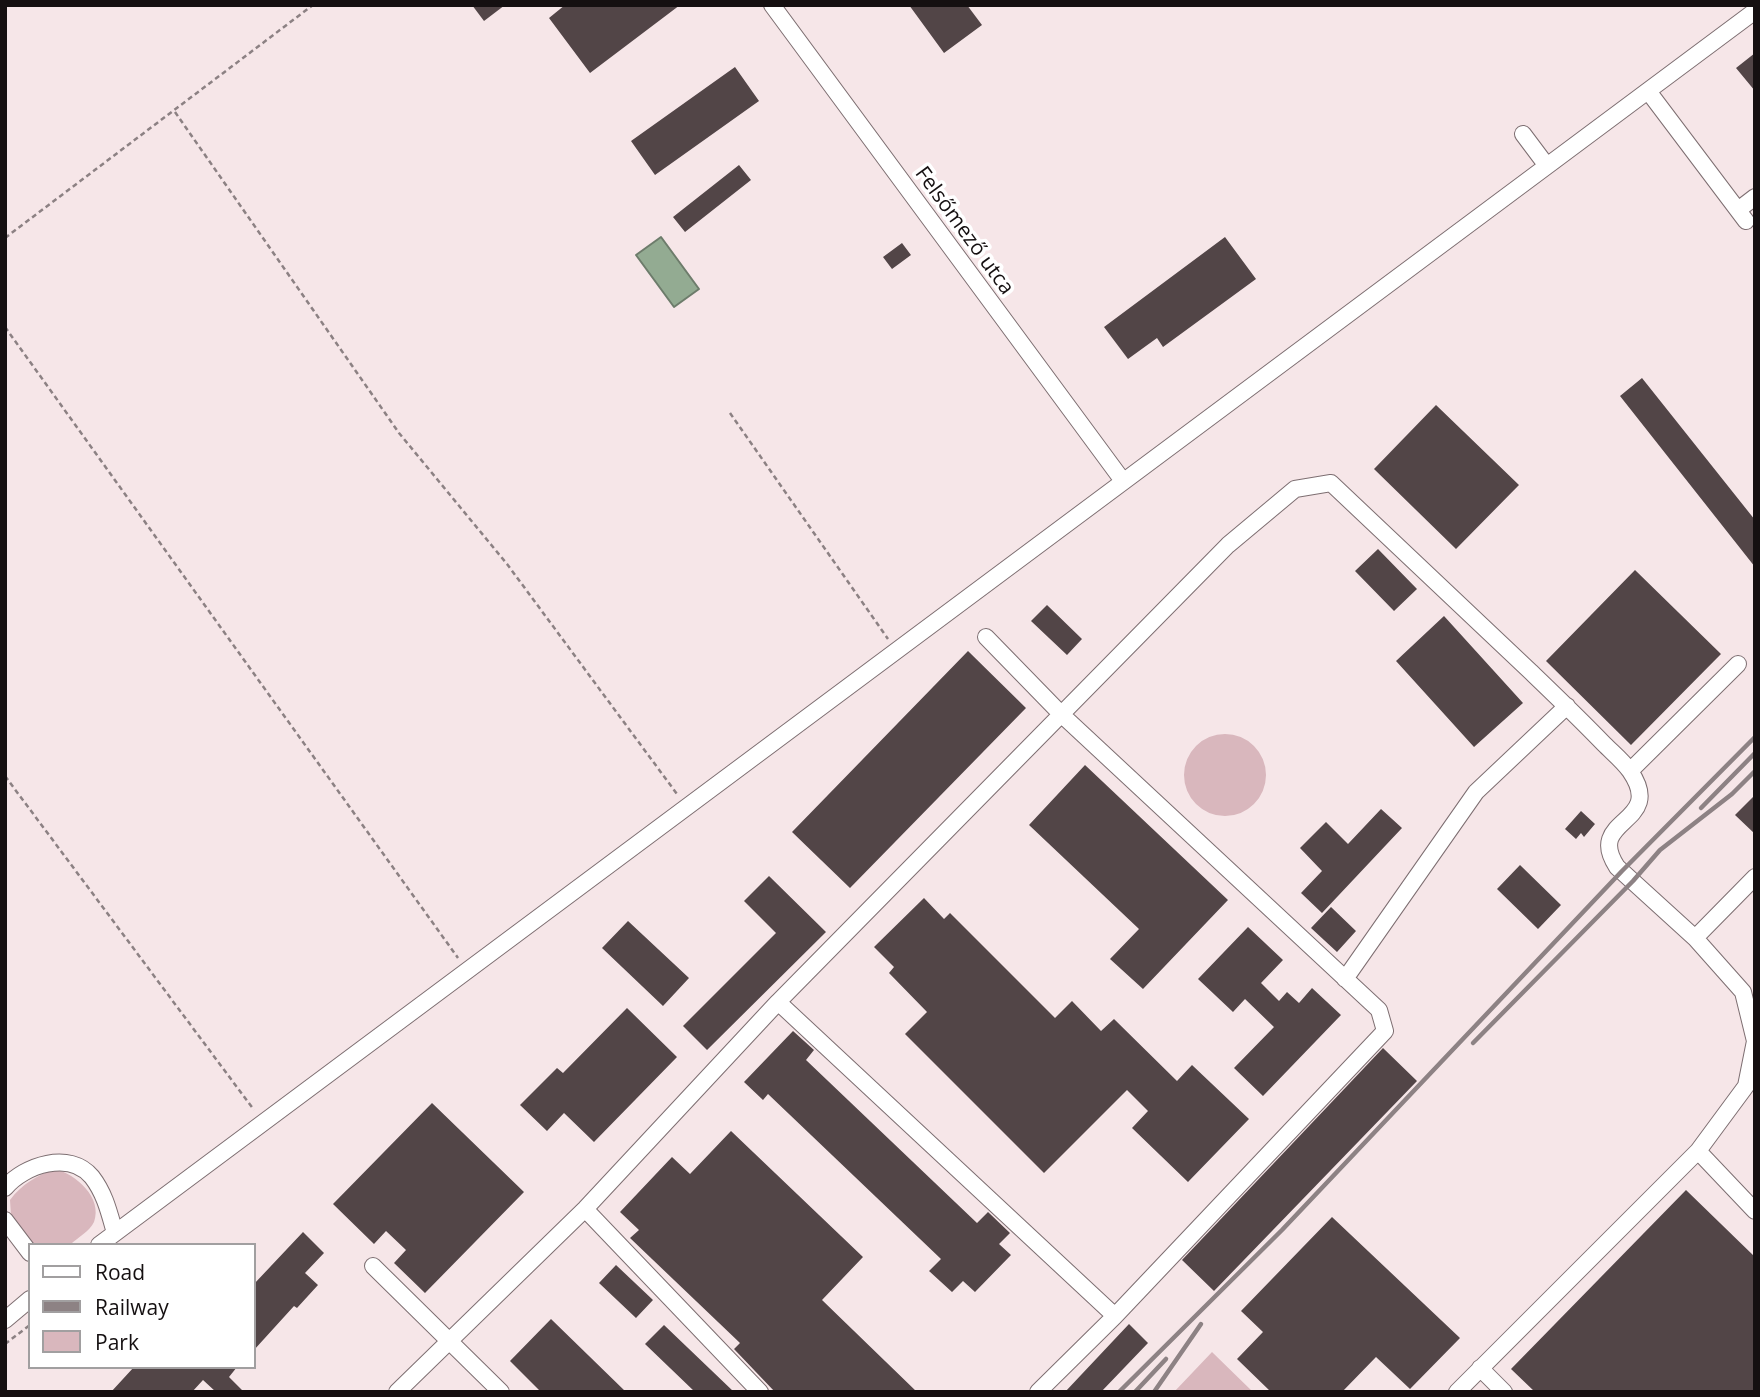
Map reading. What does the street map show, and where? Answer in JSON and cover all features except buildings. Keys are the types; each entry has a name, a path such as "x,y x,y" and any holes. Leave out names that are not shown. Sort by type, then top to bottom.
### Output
{"street":[{"name":"Felsőmező utca","path":"772,5 1123,481"},
{"path":"102,1243 1755,12"},
{"path":"1648,91 1742,216 1755,197"},
{"path":"1523,134 1548,166"},
{"path":"397,1392 585,1209 778,1002 1228,545 1296,489 1331,483 1567,706 1630,771 1640,799 1636,810 1612,834 1607,846 1611,857 1618,867 1695,939 1743,992 1755,1041 1746,1087 1698,1151 1457,1392"},
{"path":"986,637 1061,714 1378,1010 1385,1031 1115,1316 1038,1392"},
{"path":"1630,771 1738,664"},
{"path":"1345,979 1476,792 1567,706"},
{"path":"1695,939 1755,877"},
{"path":"778,1002 1115,1316"},
{"path":"1698,1151 1755,1211"},
{"path":"5,1188 29,1170 49,1161 72,1165 90,1174 104,1195 115,1233"},
{"path":"585,1209 760,1392"},
{"path":"5,1220 28,1250"},
{"path":"373,1266 501,1392"},
{"path":"5,1320 28,1301"},
{"path":"1480,1368 1504,1392"}],"path":[{"path":"5,238 313,5"},
{"path":"175,112 399,433 507,564 686,807"},
{"path":"5,327 467,970"},
{"path":"730,413 896,650"},
{"path":"5,776 263,1122"},
{"path":"5,1344 28,1327"}],"green space":[{"path":"1217,734 1233,734 1248,741 1259,752 1266,767 1263,791 1254,804 1233,816 1217,816 1202,809 1191,798 1184,783 1184,767 1191,752 1202,741"},
{"path":"55,1169 71,1176 86,1188 95,1204 94,1222 72,1243 32,1243 11,1216 10,1200 19,1189"},
{"path":"1212,1352 1253,1392 1174,1392"}],"shaded area":[{"path":"661,237 699,289 674,307 636,255"}],"railway":[{"path":"1119,1392 1282,1230 1622,871 1755,737"},
{"path":"1701,808 1755,753"},
{"path":"1473,1043 1633,881 1660,850 1732,794 1755,771"},
{"path":"1154,1392 1201,1324"},
{"path":"1135,1392 1166,1359"}]}
